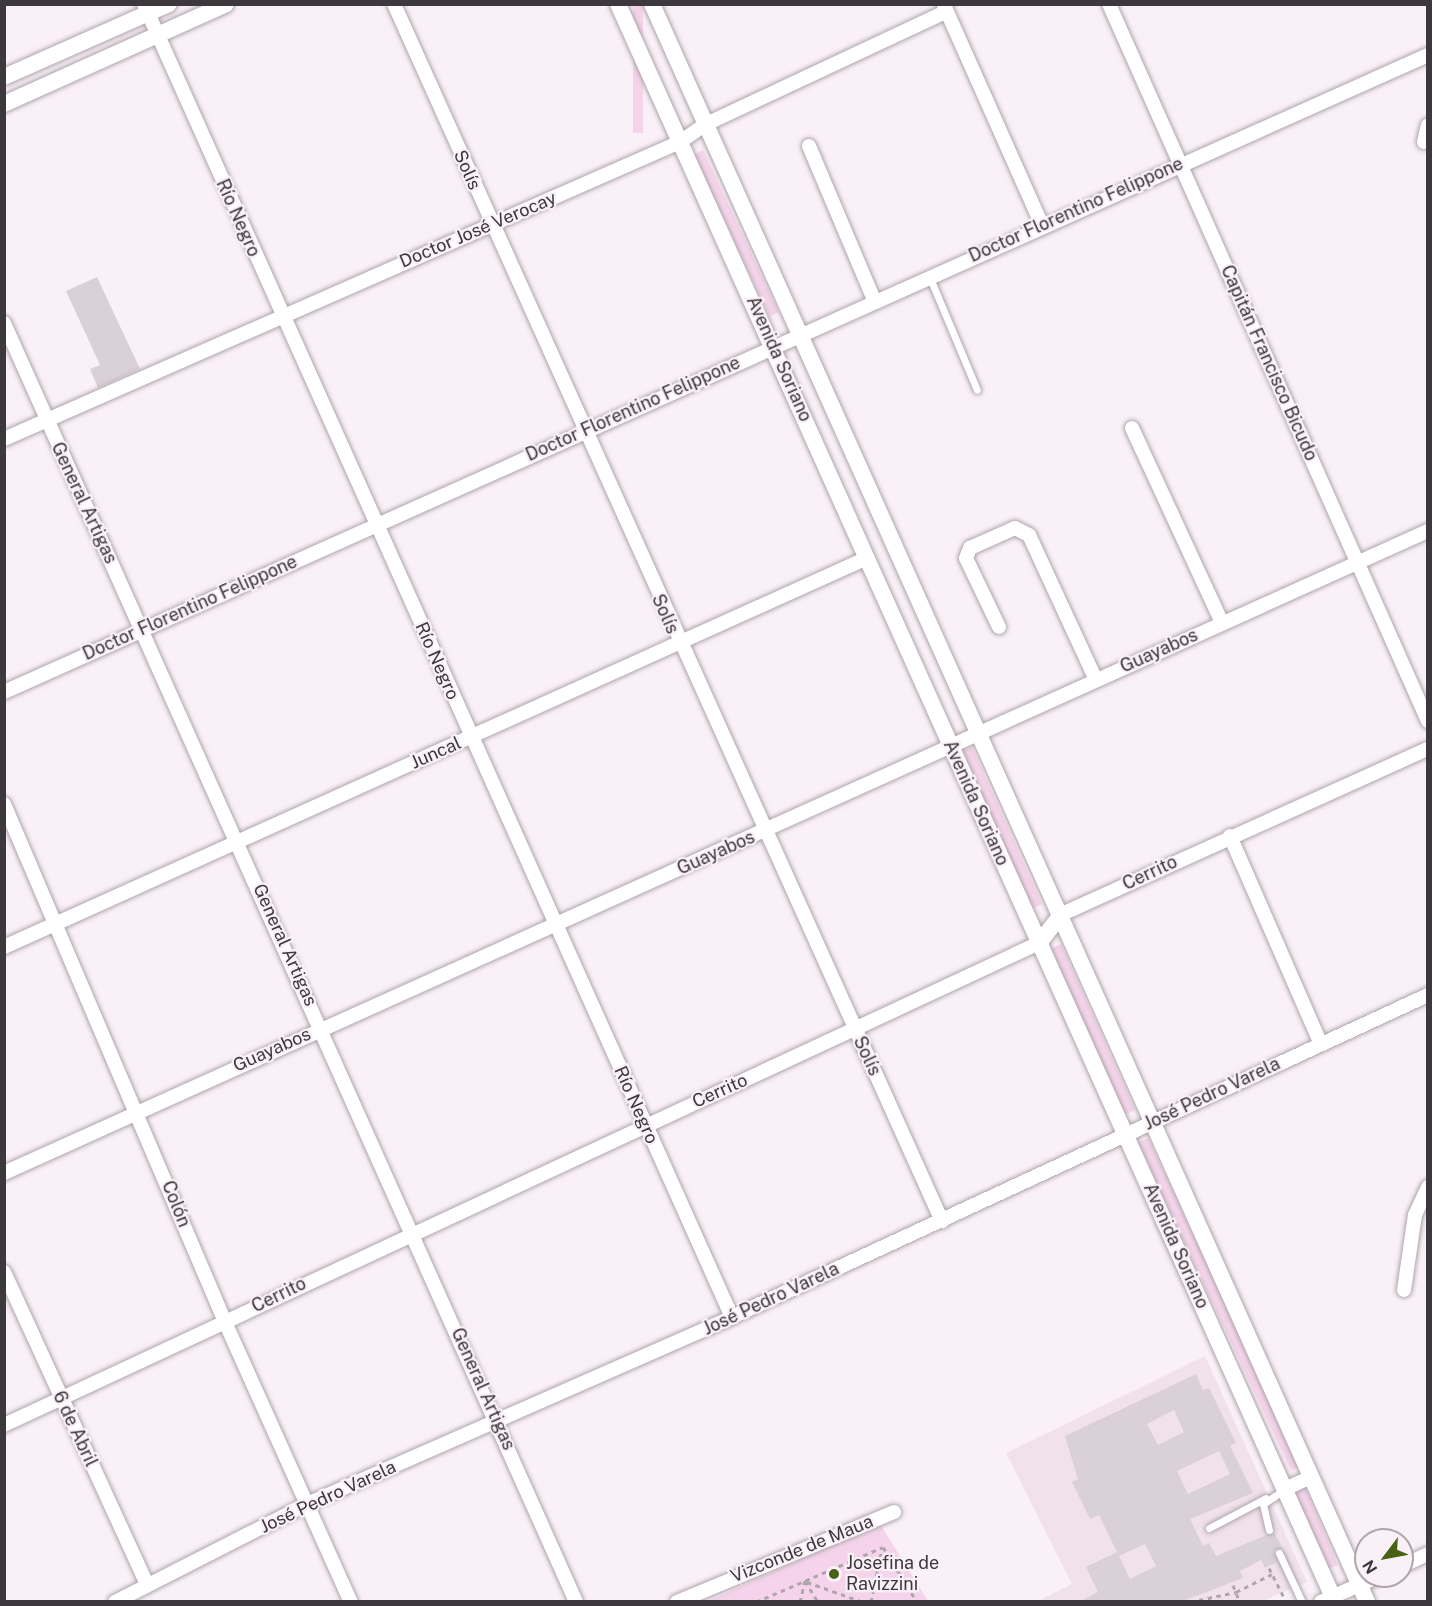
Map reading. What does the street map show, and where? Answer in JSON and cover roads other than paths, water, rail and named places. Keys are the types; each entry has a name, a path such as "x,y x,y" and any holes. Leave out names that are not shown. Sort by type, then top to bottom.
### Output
{"street":[{"path":"4,77 146,9 169,4"},
{"path":"4,104 226,4"},
{"name":"Solís","path":"394,4 680,646 942,1221"},
{"name":"Avenida Soriano","path":"618,4 1285,1489 1329,1600"},
{"name":"Avenida Soriano","path":"652,4 704,125 1062,914 1151,1122 1354,1574"},
{"name":"Capitán Francisco Bicudo","path":"1109,4 1428,721"},
{"path":"946,8 1042,225"},
{"name":"Doctor José Verocay","path":"4,439 680,142 704,125 946,8"},
{"name":"Río Negro","path":"146,9 644,1125 732,1317"},
{"name":"Doctor Florentino Felippone","path":"4,692 1179,163 1428,56"},
{"path":"1424,142 1428,125"},
{"path":"809,146 874,300"},
{"name":"General Artigas","path":"4,323 238,840 576,1602"},
{"path":"1132,428 1222,623"},
{"path":"999,627 966,558 970,548 1015,528 1029,535 1096,680"},
{"name":"Guayabos","path":"4,1173 138,1110 556,926 950,745 1428,531"},
{"name":"Juncal","path":"4,947 238,840 680,646 867,558"},
{"name":"Cerrito","path":"4,1425 411,1232 855,1031 1039,943 1062,914 1230,836 1428,749"},
{"name":"Colón","path":"4,804 138,1110 225,1322 351,1602"},
{"path":"1230,836 1321,1044"},
{"name":"José Pedro Varela","path":"115,1602 307,1504 498,1422 732,1317 1428,995"},
{"path":"1404,1290 1415,1215 1428,1187"},
{"name":"6 de Abril","path":"4,1272 147,1585"},
{"path":"1285,1489 1311,1477"},
{"name":"Vizconde de Maua","path":"677,1602 894,1512"},
{"path":"1414,1560 1428,1554"},
{"path":"1329,1600 1354,1588"},
{"name":"Avenida Soriano","path":"1360,1588 1367,1602"}],"lane":[{"path":"929,276 977,390"},
{"path":"1209,1528 1285,1489"},
{"path":"1266,1498 1262,1510 1269,1530"},
{"path":"1279,1553 1302,1602"}],"place":[{"name":"Josefina de Ravizzini","path":"834,1574"}]}
